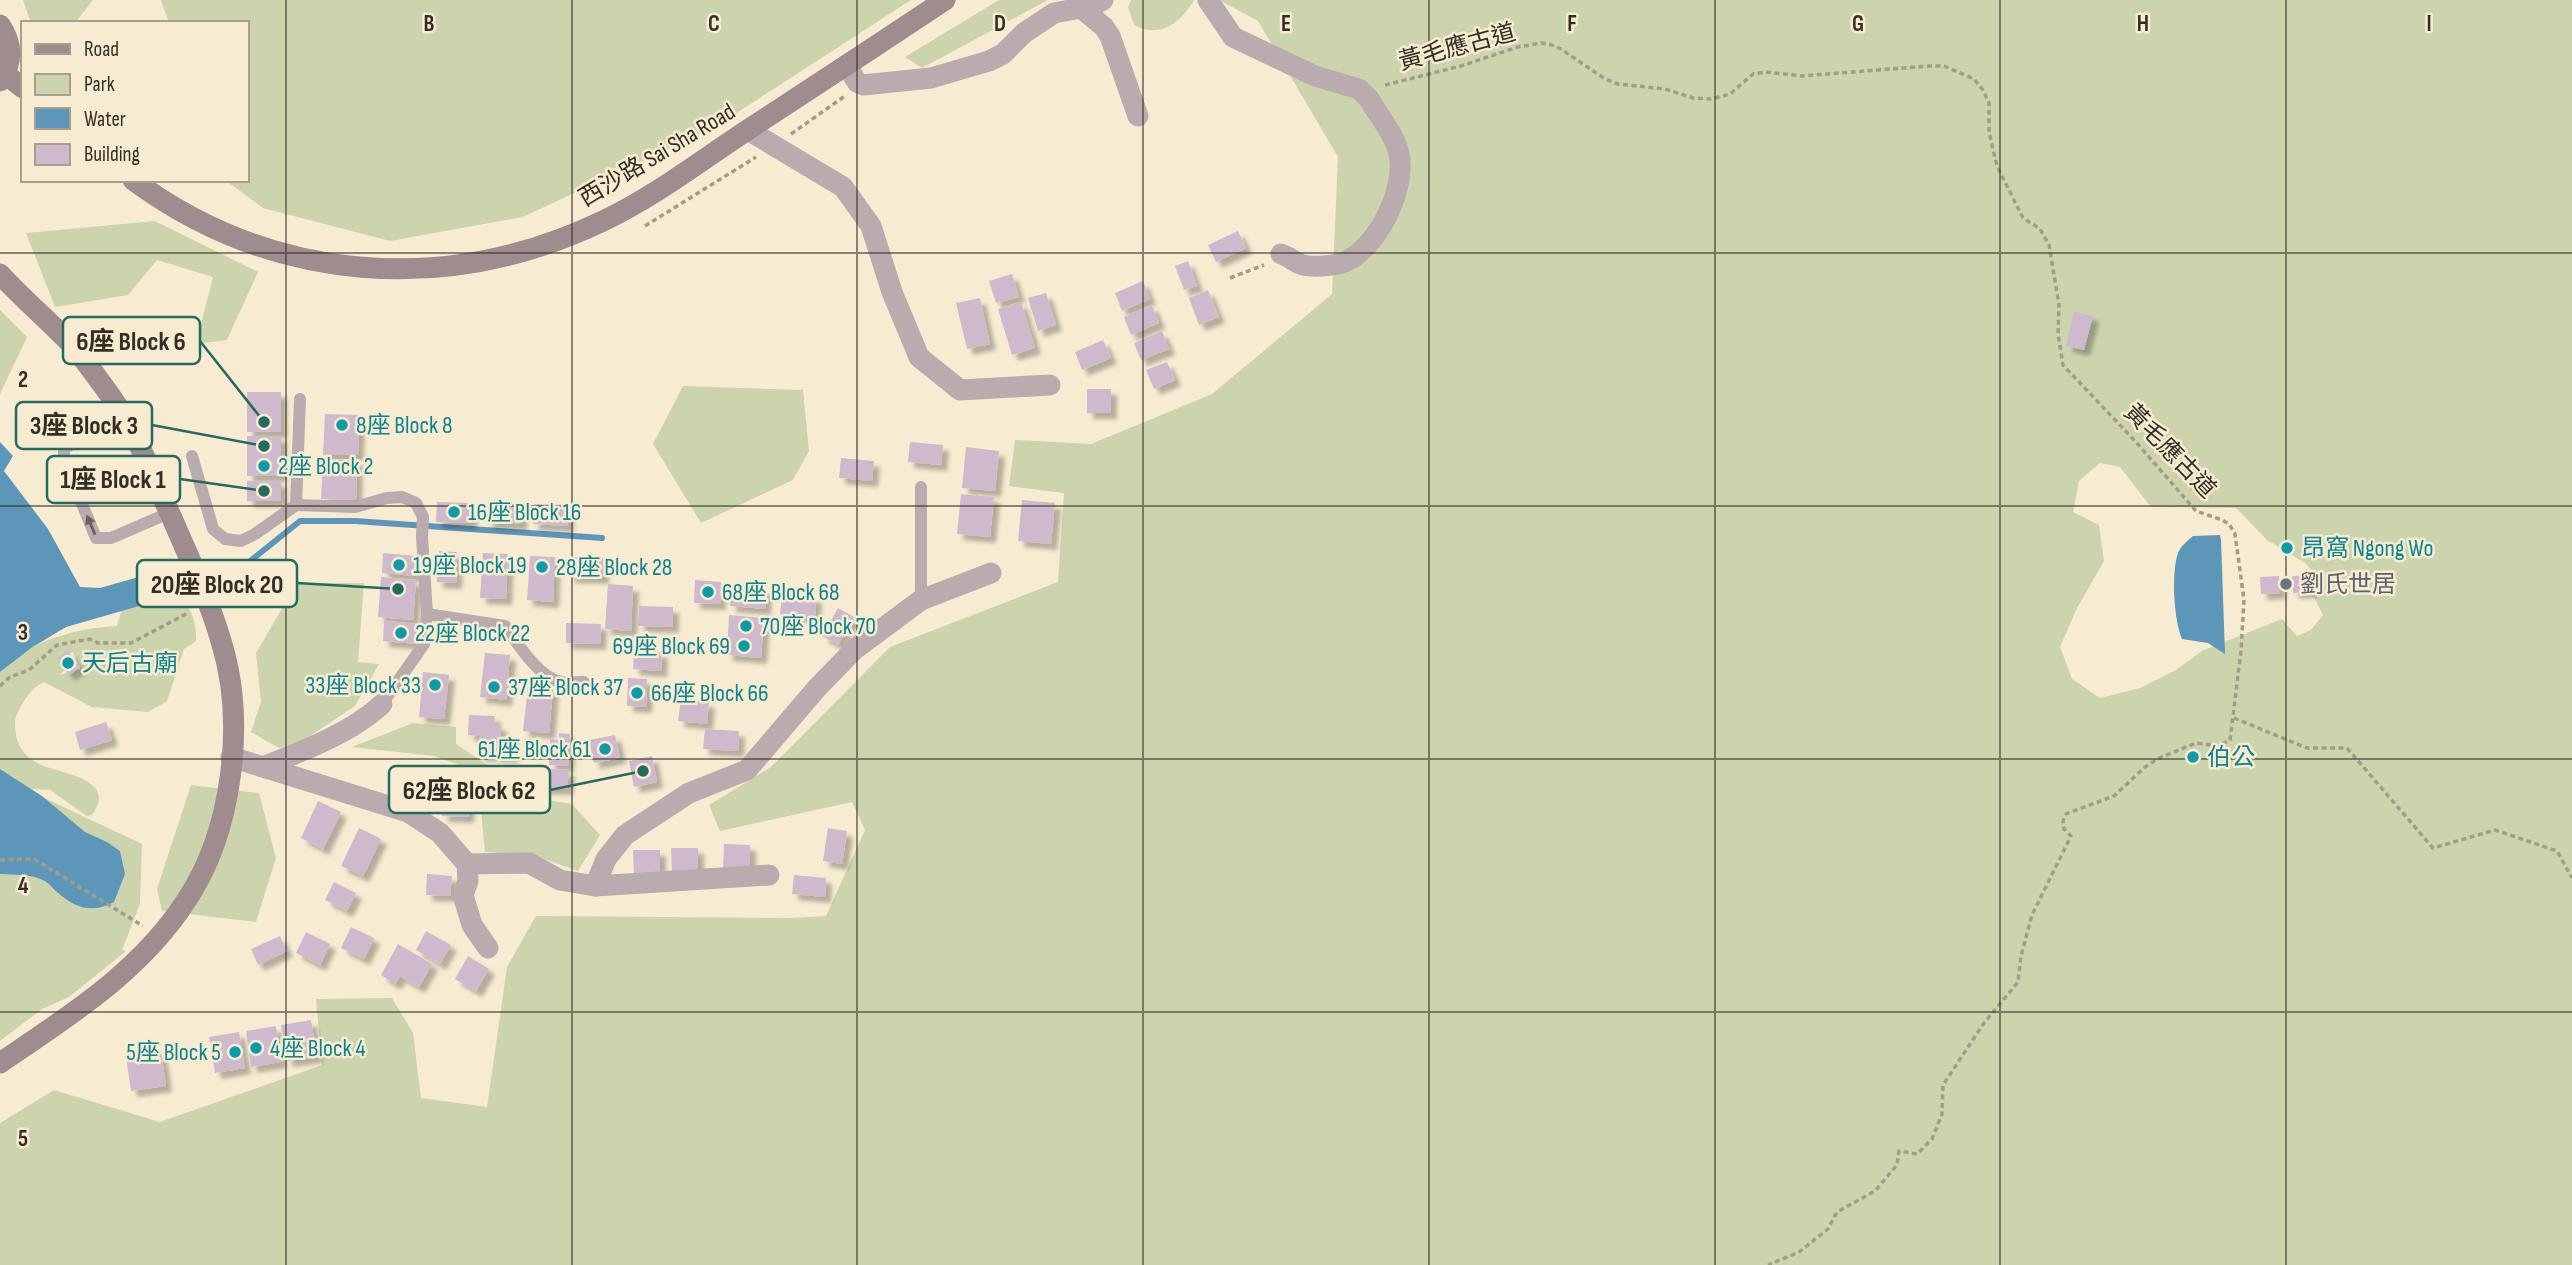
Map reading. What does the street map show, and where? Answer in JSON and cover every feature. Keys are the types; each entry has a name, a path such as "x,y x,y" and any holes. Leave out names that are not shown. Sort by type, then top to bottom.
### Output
{"main road":[{"name":"西沙路 Sai Sha Road","path":"136,182 172,207 209,227 283,254 353,267 415,270 500,259 582,231 655,192 945,0"},
{"path":"0,25 10,50 3,78 21,87"},
{"path":"0,274 72,345 111,397 144,454 222,641 234,706 226,793 215,840 197,883 176,917 121,976 86,1004 0,1063"}],"street":[{"path":"846,66 861,85 932,78 989,61 1003,54 1041,20 1054,13 1103,0"},
{"path":"1208,0 1233,37 1315,76 1362,92 1369,99 1398,150 1400,177 1395,197 1388,214 1364,247 1344,262 1328,265 1302,265 1272,260"},
{"path":"1081,8 1104,27 1110,36 1138,116"},
{"path":"748,130 843,187 871,226 892,292 919,357 960,390 1050,385"},
{"path":"595,886 606,859 625,835 688,793 747,771 817,688 855,649 921,600 990,573"},
{"path":"265,766 310,748 370,716 382,704"},
{"path":"231,757 408,812 440,833 467,864 468,881 463,895 472,925 488,948"},
{"path":"467,864 529,863 560,880 595,886 769,875"}],"lane":[{"path":"1233,37 1245,57"},
{"path":"296,505 300,399"},
{"path":"124,420 64,448 64,460 96,538 111,538 169,513"},
{"path":"192,456 213,529 225,539 233,541 248,539 296,505 355,507 387,498 402,497 416,503 423,517 427,614 424,644 382,704"},
{"path":"80,499 116,481"},
{"path":"920,487 921,600"},
{"path":"427,614 505,626 527,656 546,674 559,682 584,682"}],"path":[{"name":"黃毛應古道","path":"1362,92 1461,66 1518,47 1541,43 1561,49 1605,79 1618,84 1665,89 1693,98 1711,99 1730,94 1753,74 1766,72 1802,76 1936,66 1962,72 1974,79 1989,103 1992,147 2005,184 2023,218 2040,229 2049,244 2059,305 2059,344 2063,365 2196,511 2229,524 2235,534 2244,600 2230,740 2218,746 2196,743 2157,759 2114,796 2066,814 2064,829 2071,836 2032,915 2021,957 2018,982 1984,1023 1943,1085 1942,1114 1932,1139 1917,1154 1899,1151 1897,1165 1875,1191 1837,1212 1828,1229 1799,1252 1768,1265"},
{"path":"645,226 774,146 861,85"},
{"path":"1230,278 1272,260"},
{"path":"0,685 10,677 29,670 57,645 90,639 99,643 131,643 188,613 192,623"},
{"path":"2234,718 2307,748 2347,748 2433,848 2495,830 2557,851 2572,878"},
{"path":"0,860 34,859 148,929"}],"green space":[{"path":"23,0 93,0 77,21 30,21"},
{"path":"161,0 911,0 715,127 523,217 390,241 263,208 228,182 248,182 248,21 168,21"},
{"path":"999,0 1048,0 922,68 905,57"},
{"path":"1131,0 1194,0 1176,22 1152,30 1134,25 1128,7"},
{"path":"1219,0 2572,0 2572,1265 0,1265 0,1123 54,1090 160,1122 322,1065 316,999 392,998 413,1033 421,1098 487,1107 507,967 536,916 826,916 865,830 852,802 720,831 709,805 771,767 890,647 1058,582 1064,493 1009,486 1015,440 1091,444 1212,394 1332,294 1338,157 1258,21","holes":["2100,463 2120,467 2151,507 2236,508 2267,540 2305,563 2315,574 2314,597 2323,615 2311,630 2297,636 2282,619 2202,651 2176,670 2140,688 2100,698 2072,679 2060,647 2077,608 2104,561 2099,525 2073,512 2079,481"]},
{"path":"155,221 258,272 227,340 196,344 213,277 157,260 128,295 55,307 26,233"},
{"path":"0,310 27,337 0,394"},
{"path":"683,386 803,390 809,451 793,480 701,523 653,444"},
{"path":"297,583 364,583 358,662 379,664 355,706 301,742 279,748 251,732 261,702 256,653"},
{"path":"129,584 157,608 171,593 177,594 187,604 195,627 196,641 184,649 167,701 148,712 92,707 44,682 28,695 15,720 19,744 31,759 93,785 98,793 98,803 92,815 87,816 50,790 31,789 0,769 0,672 27,650 51,639 84,630 117,626","holes":["73,652 80,669 59,675 64,671 60,657"]},
{"path":"413,723 456,727 456,744 537,798 572,804 600,835 578,871 538,857 485,852 477,771 434,756 352,747"},
{"path":"0,777 142,844 140,904 122,950 126,951 69,997 42,1009 0,1041"},
{"path":"191,785 259,793 276,858 256,922 162,911 157,889"}],"water":[{"path":"0,442 13,456 4,471 48,529 80,587 100,588 149,574 172,582 174,590 146,598 139,606 66,627 31,648 0,672"},
{"path":"2220,535 2225,654 2208,643 2182,639 2174,596 2176,562 2181,548 2193,536"},
{"path":"0,769 42,796 85,832 120,851 125,874 114,902 98,908 84,908 70,902 40,879 0,874"}],"building":[{"path":"1238,231 1246,248 1216,262 1208,245"},
{"path":"1188,261 1197,286 1184,290 1175,266"},
{"path":"1012,274 1019,297 996,303 989,281"},
{"path":"1143,281 1150,299 1122,311 1115,293"},
{"path":"1208,290 1219,317 1199,325 1189,298"},
{"path":"1046,293 1056,325 1038,331 1028,298"},
{"path":"980,298 990,344 967,349 956,303"},
{"path":"1021,302 1035,348 1012,355 998,309"},
{"path":"1152,305 1159,323 1131,335 1124,317"},
{"path":"2074,311 2093,316 2084,350 2066,346"},
{"path":"1162,331 1169,349 1141,360 1134,343"},
{"path":"1103,340 1111,358 1082,370 1075,352"},
{"path":"1167,362 1175,380 1154,389 1146,370"},
{"path":"1087,389 1111,389 1111,413 1087,413"},
{"path":"247,392 281,392 281,432 247,432"},
{"path":"325,414 359,415 358,455 323,455"},
{"path":"247,436 281,436 281,476 247,476"},
{"path":"910,442 943,445 941,465 908,462"},
{"path":"966,447 999,451 995,491 962,488"},
{"path":"841,458 874,461 872,481 839,478"},
{"path":"323,459 357,460 356,500 321,499"},
{"path":"247,481 281,481 281,501 247,501"},
{"path":"961,494 994,497 990,537 957,534"},
{"path":"1022,500 1055,503 1051,544 1018,541"},
{"name":"16座 Block 16","path":"437,502 472,503 471,523 436,522"},
{"path":"488,503 522,504 521,524 487,523"},
{"path":"534,504 568,505 568,526 533,524"},
{"path":"439,551 457,552 456,583 437,582"},
{"name":"19座 Block 19","path":"383,553 417,556 416,576 382,573"},
{"path":"483,553 508,554 506,599 480,598"},
{"path":"530,556 555,557 553,602 527,600"},
{"path":"569,557 603,558 603,578 569,577"},
{"path":"2310,575 2311,592 2293,593 2292,576"},
{"path":"2279,576 2280,593 2261,594 2260,577"},
{"path":"381,577 416,580 413,620 378,617"},
{"name":"68座 Block 68","path":"695,580 721,582 720,604 694,603"},
{"path":"608,584 633,586 631,631 605,629"},
{"path":"732,586 766,589 765,609 730,606"},
{"path":"782,595 816,597 815,617 780,615"},
{"path":"639,606 673,607 673,627 638,626"},
{"path":"838,608 854,617 838,645 822,636"},
{"path":"729,615 764,618 761,658 727,655"},
{"name":"22座 Block 22","path":"384,621 419,624 417,644 383,641"},
{"path":"566,623 601,624 600,644 566,643"},
{"name":"天后古廟","path":"68,651 80,667 69,675 57,658"},
{"path":"634,651 662,652 661,671 633,669"},
{"path":"485,653 510,655 506,700 480,697"},
{"path":"423,672 449,675 444,719 419,717"},
{"name":"66座 Block 66","path":"628,678 647,679 646,707 627,706"},
{"path":"528,686 553,689 549,733 523,731"},
{"path":"681,699 709,702 707,724 678,721"},
{"path":"469,715 495,716 494,725 501,725 501,736 506,737 506,746 512,746 512,757 479,755 480,736 468,735"},
{"path":"106,722 112,740 80,750 75,732"},
{"path":"705,729 739,731 738,751 703,749"},
{"path":"559,733 570,734 568,766 549,765 550,739 559,740"},
{"name":"61座 Block 61","path":"615,735 620,758 594,763 589,740"},
{"path":"652,756 657,782 634,787 629,761"},
{"path":"532,768 569,770 567,789 531,788"},
{"path":"445,771 471,773 468,817 442,816"},
{"path":"318,801 341,812 323,849 301,838"},
{"path":"359,828 381,839 363,876 341,866"},
{"path":"828,828 847,831 842,864 823,861"},
{"path":"724,844 750,845 750,870 723,869"},
{"path":"671,848 698,848 698,874 672,874"},
{"path":"633,850 660,850 660,876 634,876"},
{"path":"427,874 452,876 450,896 426,895"},
{"path":"794,875 826,878 825,897 792,894"},
{"path":"334,882 356,893 347,911 325,900"},
{"path":"351,927 374,938 364,959 341,948"},
{"path":"426,931 451,945 440,964 416,950"},
{"path":"306,932 330,944 320,965 296,953"},
{"path":"280,936 287,951 258,965 251,949"},
{"path":"398,944 432,964 419,987 400,976 395,984 381,975"},
{"path":"468,956 489,969 476,991 455,979"},
{"path":"311,1020 317,1057 287,1061 281,1025"},
{"path":"276,1026 281,1062 251,1067 246,1031"},
{"path":"239,1032 245,1068 215,1073 209,1037"},
{"path":"161,1052 166,1086 131,1091 126,1057"}],"waterway":[{"path":"224,574 249,562 300,521 355,521 602,538"}],"place":[{"name":"6座 Block 6","path":"264,422"},
{"name":"8座 Block 8","path":"342,425"},
{"name":"3座 Block 3","path":"264,446"},
{"name":"2座 Block 2","path":"264,466"},
{"name":"1座 Block 1","path":"264,491"},
{"name":"16座 Block 16","path":"454,512"},
{"name":"昂窩 Ngong Wo","path":"2287,548"},
{"name":"19座 Block 19","path":"399,565"},
{"name":"28座 Block 28","path":"542,567"},
{"name":"劉氏世居","path":"2286,584"},
{"name":"20座 Block 20","path":"398,589"},
{"name":"68座 Block 68","path":"708,592"},
{"name":"70座 Block 70","path":"746,626"},
{"name":"22座 Block 22","path":"401,633"},
{"name":"69座 Block 69","path":"744,646"},
{"name":"天后古廟","path":"68,663"},
{"name":"33座 Block 33","path":"435,685"},
{"name":"37座 Block 37","path":"494,687"},
{"name":"66座 Block 66","path":"637,693"},
{"name":"61座 Block 61","path":"605,749"},
{"name":"伯公","path":"2193,757"},
{"name":"62座 Block 62","path":"643,771"},
{"name":"4座 Block 4","path":"256,1048"},
{"name":"5座 Block 5","path":"235,1052"}]}
